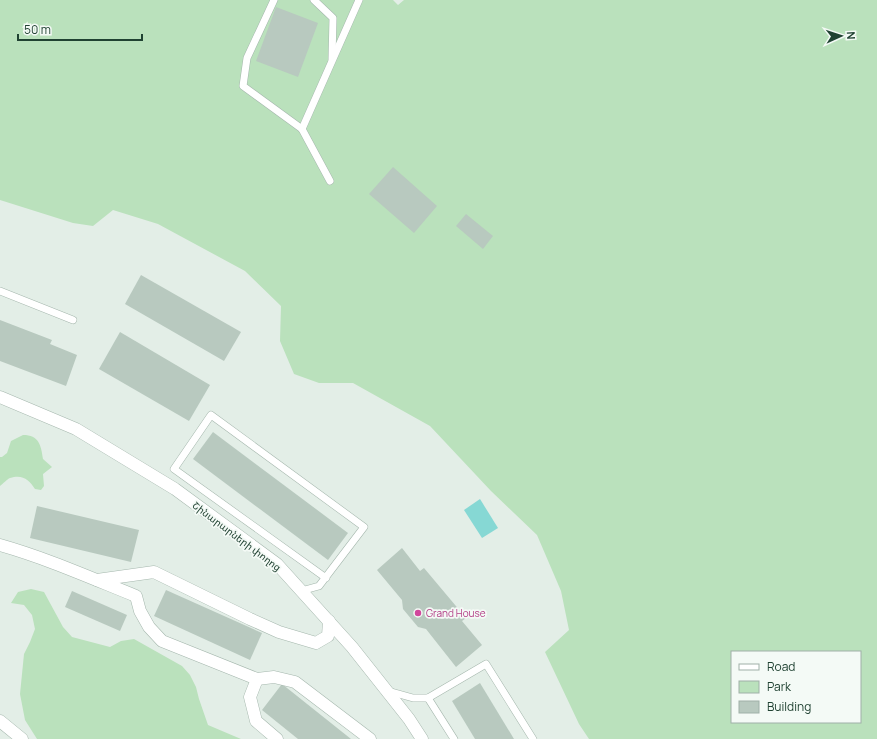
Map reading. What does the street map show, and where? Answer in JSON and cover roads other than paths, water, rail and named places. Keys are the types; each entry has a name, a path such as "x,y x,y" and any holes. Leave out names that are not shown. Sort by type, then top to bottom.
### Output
{"street":[{"name":"Շինարարների փողոց","path":"0,397 76,429 174,490 276,564 352,647 409,719 422,739"},
{"path":"0,546 14,549 136,596 140,611 146,622 162,641 257,678 274,677 295,682 370,739"},
{"path":"96,580 154,572 256,622 279,632 316,643 328,636 329,622"},
{"path":"257,678 250,696 256,721 277,739"},
{"path":"0,721 22,739"}],"lane":[{"path":"274,0 247,58 243,86 302,129 330,181"},
{"path":"314,0 334,18 332,64"},
{"path":"302,129 359,0"},
{"path":"0,291 73,320"},
{"path":"300,590 319,586 326,578 364,527 211,415 174,469 326,578"},
{"path":"387,691 413,698 428,698 486,664 533,739"},
{"path":"428,698 454,739"}],"water":[{"path":"480,499 498,528 482,538 464,510"}],"place":[{"name":"Grand House","path":"418,613"}]}
